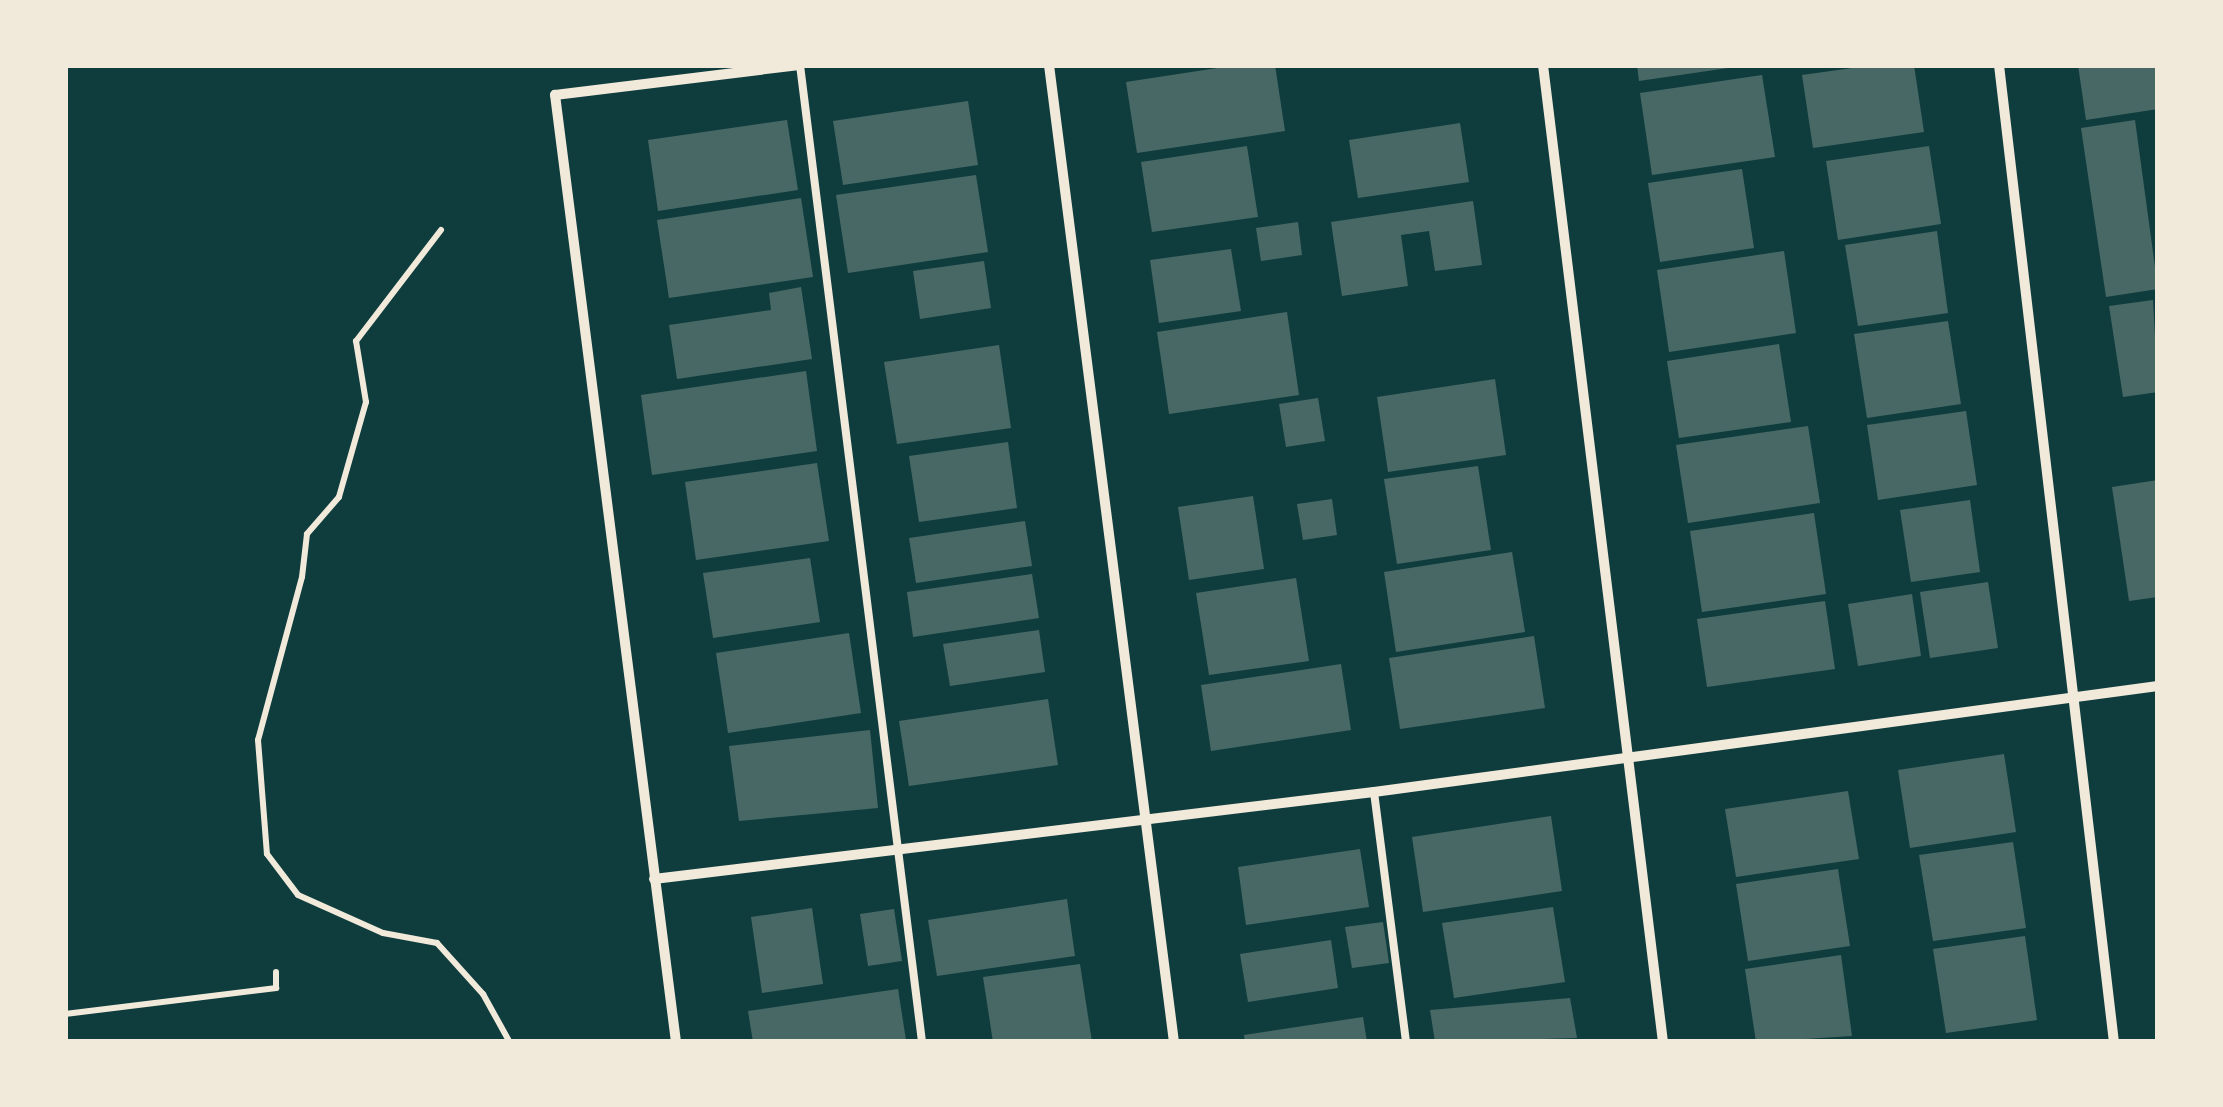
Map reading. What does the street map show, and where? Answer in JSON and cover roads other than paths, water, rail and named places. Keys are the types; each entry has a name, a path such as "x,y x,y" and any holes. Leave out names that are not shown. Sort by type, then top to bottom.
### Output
{"street":[{"path":"676,1042 555,95 799,65"},
{"path":"1049,65 1174,1042"},
{"path":"1543,65 1663,1042"},
{"path":"1999,65 2070,696 2114,1042"},
{"path":"654,878 1145,816 1374,792 2158,686"}],"lane":[{"path":"799,65 922,1042"},
{"path":"1374,792 1406,1042"}]}
